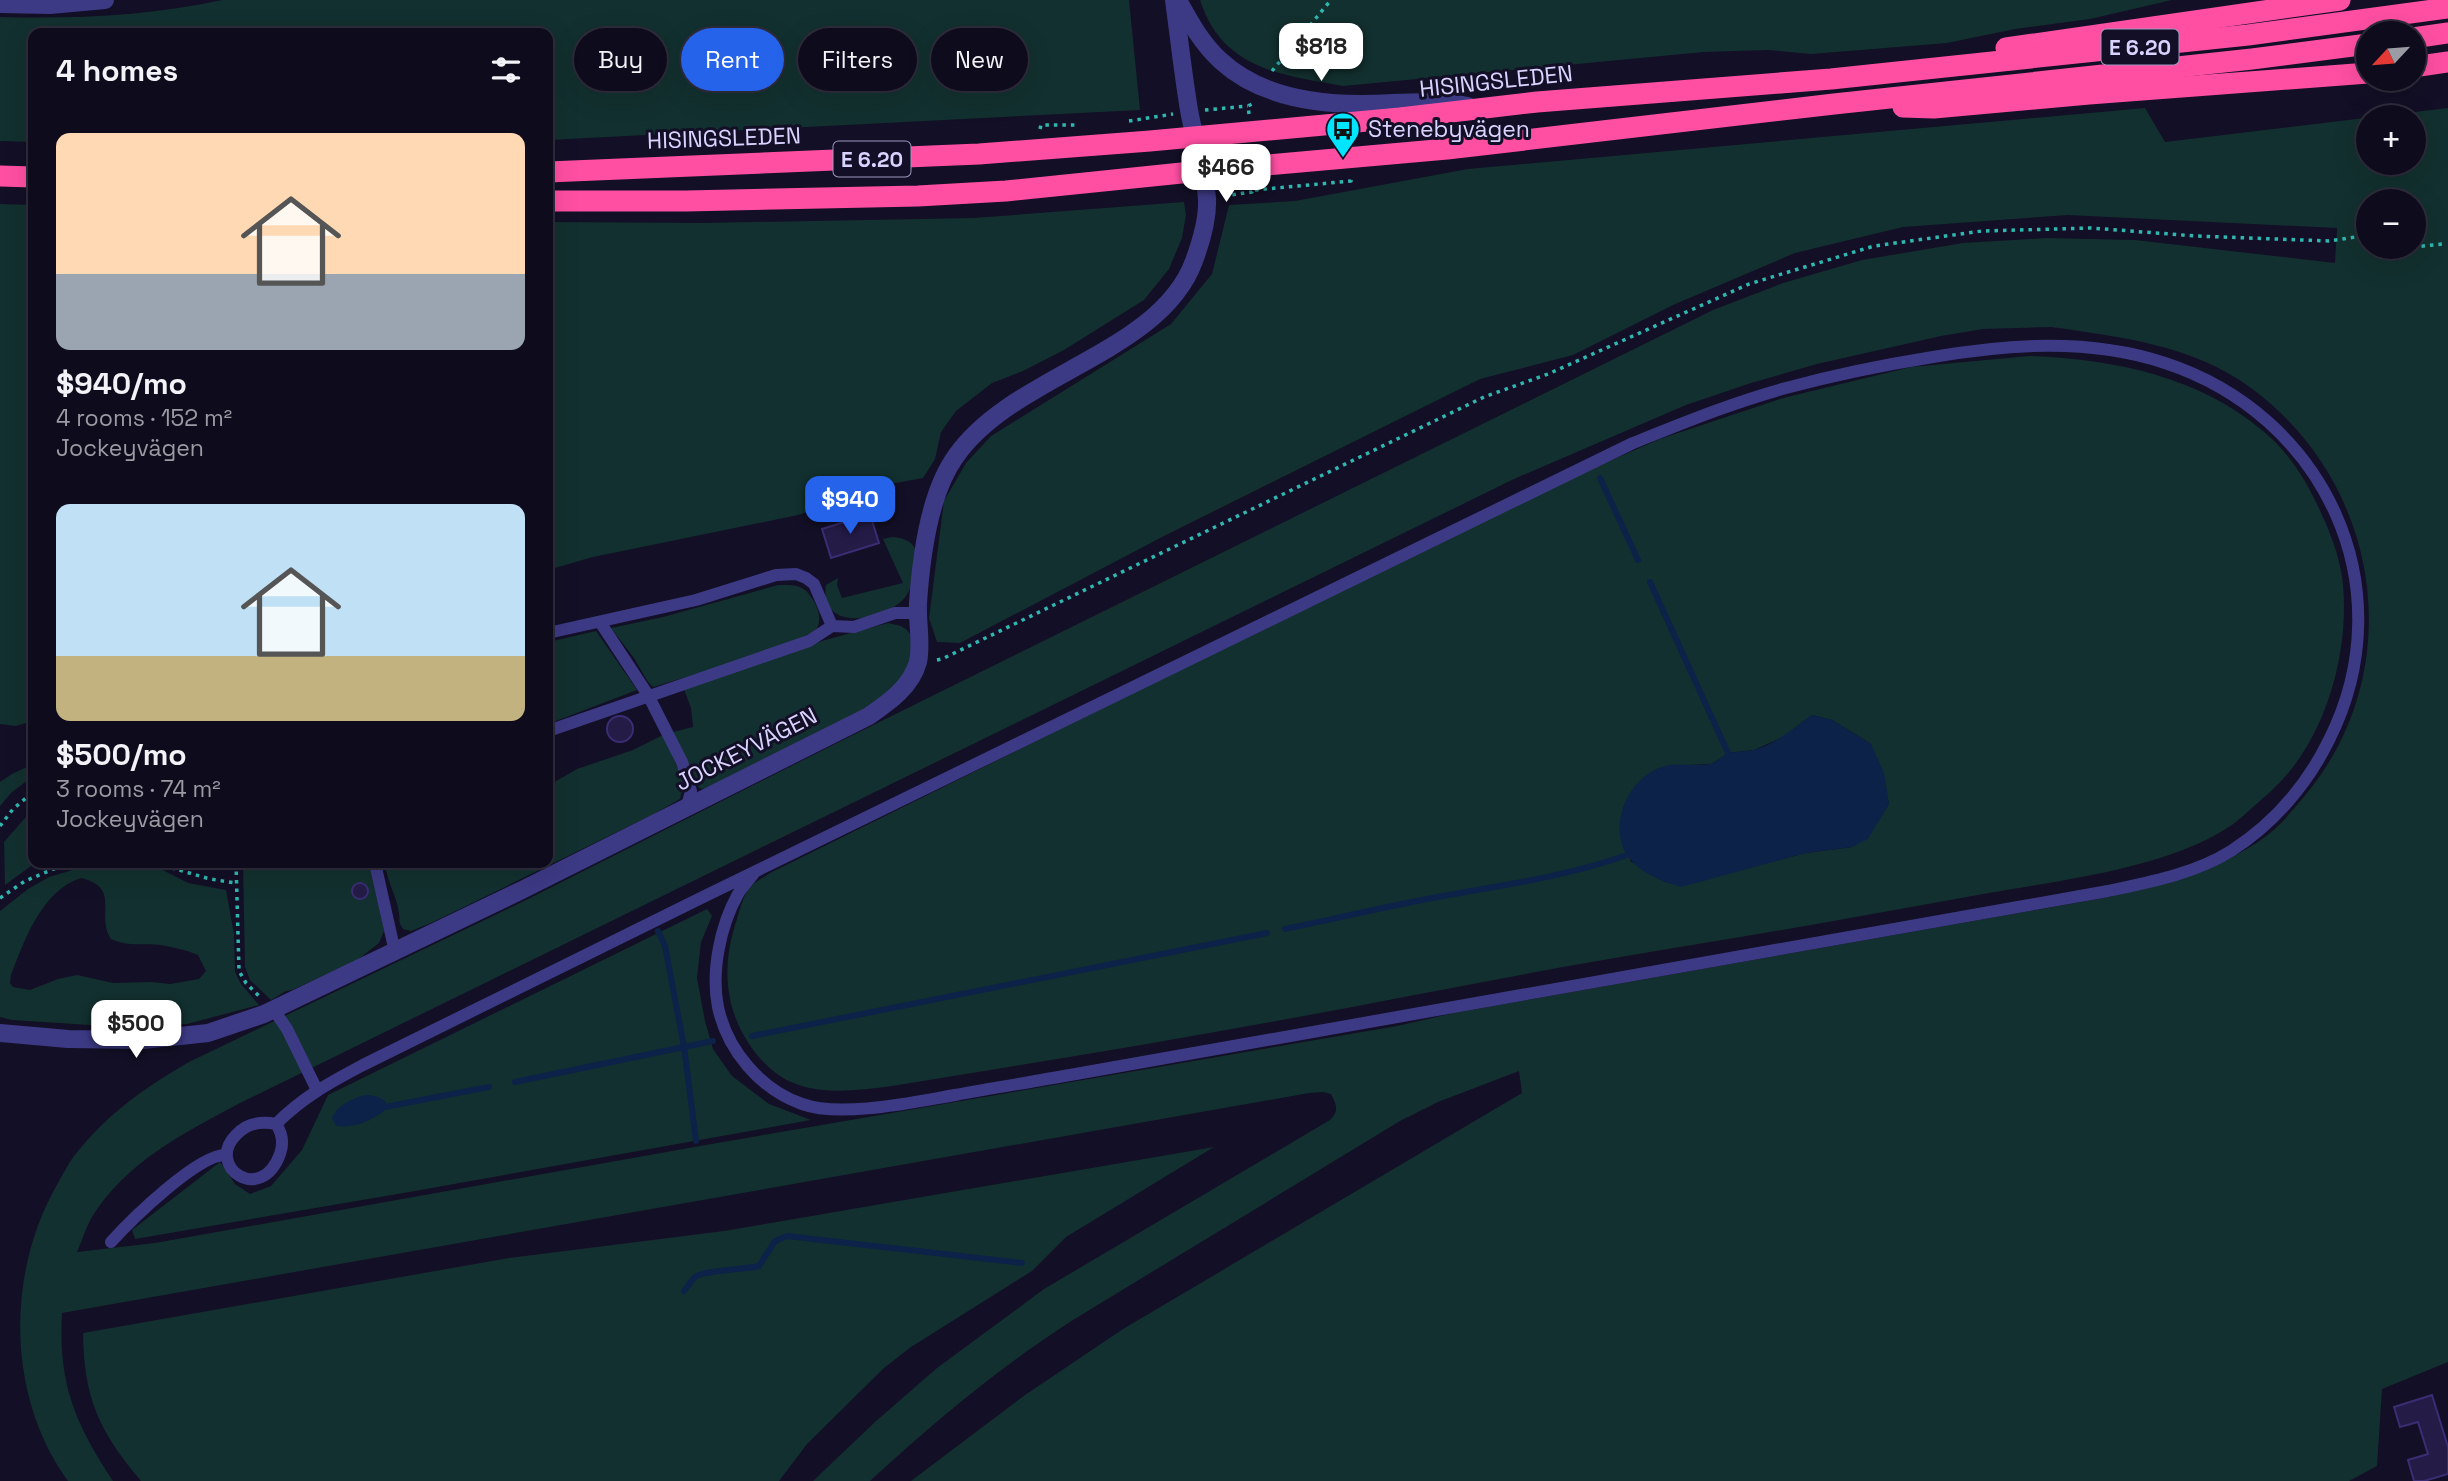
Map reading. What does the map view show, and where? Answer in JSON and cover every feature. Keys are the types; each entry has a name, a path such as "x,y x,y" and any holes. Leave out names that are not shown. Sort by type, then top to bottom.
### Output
{"highway":[{"path":"1831,79 2032,43 2340,0"},
{"name":"HISINGSLEDEN","path":"553,172 979,154 1195,137 1537,102 1831,79 2235,36 2448,8"},
{"path":"2426,36 2448,33"},
{"name":"E 6.20","path":"553,201 699,201 918,196 1006,191 1447,149 2356,46"},
{"path":"2426,65 2448,62"},
{"path":"1834,104 1934,108 2356,73"},
{"path":"0,176 28,177"}],"street":[{"path":"0,4 50,5 105,0"},
{"path":"1176,0 1195,31 1220,61 1245,79 1280,93 1318,102 1362,104 1441,101 1481,108"},
{"path":"918,661 918,613 929,522 943,478 954,458 967,441 999,412 1131,333 1157,314 1170,300 1193,265 1202,238 1207,196 1189,112 1176,0"},
{"name":"JOCKEYVÄGEN","path":"0,1033 68,1040 187,1037 208,1033 274,1010 869,716 892,700 908,682 918,661"}],"lane":[{"path":"276,1124 281,1133 282,1149 277,1163 264,1177 251,1180 240,1178 230,1167 226,1155 228,1144 247,1126 263,1122 276,1124 317,1090 703,897 1633,443 1785,388 1882,365 1991,347 2068,346 2130,354 2163,362 2205,379 2261,416 2283,434 2302,455 2320,481 2345,533 2358,585 2357,641 2349,690 2339,720 2304,783 2267,824 2229,852 2175,875 2108,891 1280,1039 923,1100 842,1109 803,1104 762,1080 735,1051 725,1030 715,987 720,943 738,894 754,873"},
{"path":"553,632 696,600 776,575 796,574 814,584 832,626"},
{"path":"553,729 809,641 832,626 854,627 895,613 918,613"},
{"path":"600,622 648,695 689,779 691,791 687,806"},
{"path":"376,868 395,952"},
{"path":"274,1010 287,1029 317,1090"},
{"path":"111,1242 128,1223 192,1170 217,1155 226,1155"}],"path":[{"path":"1122,124 1136,119 1248,106"},
{"path":"1040,129 1041,125 1081,125"},
{"path":"1255,190 1351,181 1349,176"},
{"path":"918,661 942,659 1484,397 1548,374 1749,284 1874,246 1982,231 2091,228 2210,237 2329,241 2356,237"},
{"path":"2426,246 2443,244"},
{"path":"0,826 13,809 28,796"},
{"path":"0,898 25,881 56,868"},
{"path":"172,868 236,883"},
{"path":"236,868 239,971 246,983 274,1010"}],"green space":[{"path":"222,0 1129,0 1140,110 553,140 553,28 28,28 28,142 0,141 0,17 111,15 167,10"},
{"path":"1200,0 2172,0 2090,19 2015,29 1947,43 1811,54 1768,50 1704,52 1343,86 1276,72 1239,55 1223,41 1210,23"},
{"path":"2145,108 2165,142 2356,119 2356,175 2426,175 2426,111 2448,108 2448,1362 2382,1389 2377,1466 2349,1481 911,1481 1025,1395 1123,1329 1522,1093 1519,1071 1438,1102 1400,1121 1073,1320 968,1396 870,1481 813,1481 937,1368 1044,1289 1330,1120 1336,1108 1331,1094 1309,1093 62,1313 63,1361 72,1402 88,1440 113,1481 68,1481 48,1447 33,1411 24,1373 20,1334 22,1294 29,1255 41,1218 74,1156 113,1114 156,1082 189,1062 524,901 841,741 1713,310 1783,283 1862,260 1963,243 2047,238 2135,240 2335,263 2337,228 2068,215 1903,227 1795,253 1673,305 1573,355 1480,379 1164,536 960,643 937,642 929,618 944,501 966,463 991,436 1171,324 1212,274 1229,205 1295,201 1468,169","holes":["2051,327 2156,345 2181,352 2229,373 2251,388 2296,428 2330,476 2354,528 2366,583 2368,640 2358,696 2336,749 2302,799 2270,833 2229,859 2190,875 2109,897 1454,1013 1397,1026 155,1243 77,1252 92,1217 122,1180 177,1138 238,1104 1514,479 1686,405 1817,364 1983,329"]},
{"path":"1184,202 1186,215 1182,238 1169,269 1144,300 1064,350 992,383 956,411 941,432 935,459 923,478 885,485 798,515 593,557 553,569 553,222 703,223 974,218"},
{"path":"0,204 28,205 28,722 16,726 0,724"},
{"path":"2029,356 2091,361 2153,374 2211,396 2238,412 2273,440 2297,469 2326,523 2340,567 2344,610 2339,662 2323,713 2299,759 2276,786 2232,825 2175,853 2081,877 1589,962 1282,1020 892,1086 841,1091 803,1086 771,1069 744,1036 736,1020 728,988 729,954 739,910 749,888 770,873 1534,494 1660,439 1783,398 1911,367","holes":["1812,715 1832,720 1871,744 1889,803 1852,847 1806,853 1748,868 1665,882 1630,861 1666,766 1712,764 1728,753 1754,750 1783,737"]},
{"path":"892,537 906,540 915,549 913,578 906,596 885,612 871,616 843,617 833,611 826,601 826,585 838,578 837,585 842,598 903,583 883,539"},
{"path":"778,585 798,587 808,593 818,610 817,628 768,651 653,687 611,628 663,617"},
{"path":"888,623 907,630 913,648 907,673 882,700 707,788 701,789 697,786 673,732 693,727 691,708 684,689 825,640"},
{"path":"596,631 637,690 553,722 553,641"},
{"path":"663,735 684,782 680,799 553,863 553,787 556,781 577,769 633,750"},
{"path":"28,766 28,780 0,806 0,782"},
{"path":"28,815 28,868 5,885 4,842"},
{"path":"79,868 159,868 188,883 226,890 234,934 235,972 241,984 259,1005 187,1024 106,1026 0,1017 0,911 28,889 49,877","holes":["81,878 101,888 105,903 105,921 111,939 123,943 160,945 198,955 206,971 199,979 170,984 113,983 77,975 30,990 13,987 10,983 16,962 36,918 55,893"]},
{"path":"243,868 371,868 384,931 379,943 356,961 271,1000 250,980 245,967"},
{"path":"386,868 544,868 411,931 403,929 400,923 398,907"},
{"path":"707,909 712,916 701,942 697,978 713,1049 732,1076 769,1104 811,1120 135,1239 132,1230 220,1162 235,1184 250,1194 271,1186 302,1150 328,1095"},
{"path":"1214,1147 1066,1237 1032,1271 911,1347 884,1368 807,1444 779,1481 141,1481 104,1430 91,1396 83,1333 509,1258 724,1231"}],"water":[{"path":"1812,715 1832,720 1871,744 1884,773 1889,804 1868,839 1852,847 1806,853 1681,887 1644,871 1629,858 1621,841 1621,817 1629,795 1644,777 1665,766 1708,764 1730,753 1761,748 1784,736"},
{"path":"364,1095 376,1096 386,1102 384,1111 362,1123 336,1126 332,1118 338,1109"}],"building":[{"path":"870,514 879,543 831,558 822,529"},
{"path":"620,716 629,720 633,729 629,738 620,742 611,738 607,729 611,720"},
{"path":"357,883 363,883 368,891 366,897 357,899 352,894 352,888"},
{"path":"2432,1395 2448,1447 2448,1474 2414,1481 2408,1460 2428,1454 2418,1422 2400,1427 2394,1407"}],"waterway":[{"path":"1600,478 1638,560"},
{"path":"1650,582 1728,753"},
{"path":"1285,929 1409,902 1553,876 1627,855"},
{"path":"658,931 665,946 684,1047 696,1141"},
{"path":"752,1036 1267,933"},
{"path":"515,1082 713,1041"},
{"path":"385,1107 489,1087"},
{"path":"684,1291 699,1275 759,1266 775,1241 787,1236 1022,1263"}],"place":[{"name":"Stenebyvägen","path":"1343,159"}]}
